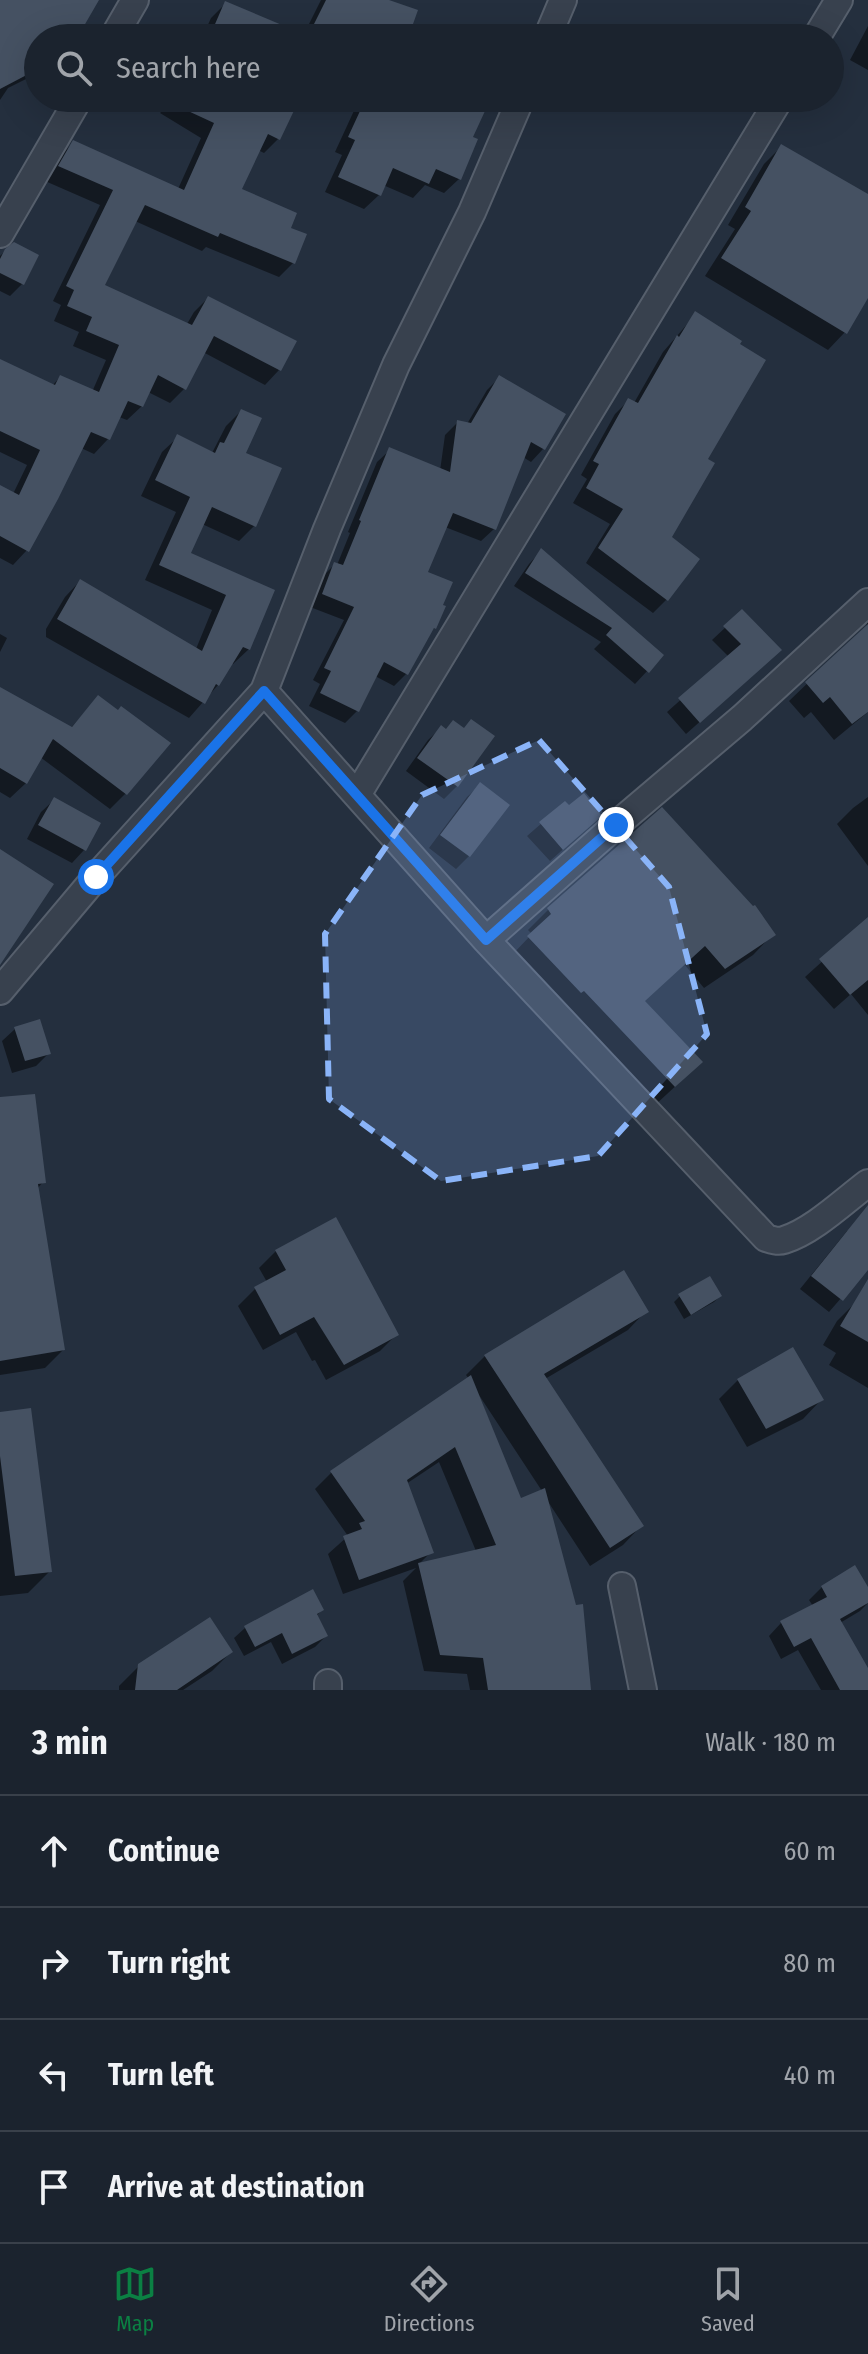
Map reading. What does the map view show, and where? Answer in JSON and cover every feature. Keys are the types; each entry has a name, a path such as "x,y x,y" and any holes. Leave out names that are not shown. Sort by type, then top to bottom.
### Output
{"street":[{"path":"121,24 135,0"},
{"path":"553,24 563,0"},
{"path":"824,24 839,0"},
{"path":"1,229 71,112"},
{"path":"0,991 96,877 264,691 327,529 396,365 472,212 515,112"},
{"path":"357,795 772,112"},
{"path":"486,940 742,718 868,602"},
{"path":"264,691 486,940 766,1238 784,1240 806,1230 868,1183"},
{"path":"622,1586 643,1690"}],"highlighted area":[{"path":"539,740 669,887 707,1034 598,1156 441,1181 329,1099 325,934 422,795"}],"building":[{"path":"0,0 99,0 85,24 24,24 24,76 0,89"},
{"path":"326,0 389,0 418,10 413,24 314,24"},
{"path":"225,1 280,24 215,24"},
{"path":"190,112 293,112 280,140 268,134 242,189 297,213 291,228 307,234 295,264 220,233 218,237 145,205 105,285 192,325 208,296 297,341 281,371 214,336 186,390 158,375 143,407 128,401 110,440 91,432 29,552 0,536 0,485 19,495 40,450 0,431 0,359 55,385 60,375 99,392 119,345 86,331 92,317 67,306 74,290 66,286 113,190 58,166 73,140 184,190 214,123"},
{"path":"360,112 485,112 473,137 478,139 461,180 436,169 429,184 393,168 381,196 338,177 355,140 348,137"},
{"path":"781,144 868,194 868,298 847,334 721,258 751,211 745,207"},
{"path":"14,242 39,255 24,285 0,273 0,259 5,249"},
{"path":"695,311 766,360 708,459 715,463 672,537 700,559 668,601 598,548 623,509 586,488 599,464 593,461 628,398 638,403 677,335 679,337"},
{"path":"499,375 566,414 545,450 531,442 496,530 453,513 428,572 453,582 436,629 408,675 384,662 359,712 320,693 331,671 324,668 354,607 322,594 334,562 343,565 389,447 450,472 457,420 471,423"},
{"path":"241,409 262,418 246,453 282,468 256,527 212,507 191,553 275,590 250,650 243,647 205,704 57,619 80,579 202,651 226,595 159,565 190,497 155,480 177,434 215,453 220,442 224,443"},
{"path":"541,548 664,655 649,673 606,635 612,628 525,573"},
{"path":"742,609 782,650 700,723 678,698 741,644 723,626"},
{"path":"868,624 868,712 852,724 830,697 823,703 805,682"},
{"path":"0,687 72,727 98,695 118,710 121,706 171,743 127,795 53,739 27,784 0,768"},
{"path":"471,719 495,736 458,787 417,758 441,725 446,729 453,720 464,728"},
{"path":"480,782 510,805 470,857 440,835"},
{"path":"584,793 602,816 563,850 539,822 565,801 569,805"},
{"path":"54,797 101,823 86,851 38,825"},
{"path":"662,807 755,905 776,935 725,969 705,946 645,1001 703,1062 675,1087 527,936 551,914 547,908"},
{"path":"0,849 54,884 0,965"},
{"path":"868,917 868,980 850,995 819,959"},
{"path":"40,1019 51,1054 25,1061 14,1027"},
{"path":"35,1094 46,1183 38,1184 65,1350 0,1361 0,1097"},
{"path":"868,1205 868,1270 843,1301 811,1276"},
{"path":"336,1217 399,1335 344,1365 314,1317 280,1335 254,1287 286,1270 275,1250"},
{"path":"624,1270 649,1312 544,1374 644,1526 610,1548 484,1355"},
{"path":"710,1276 722,1296 691,1315 678,1294"},
{"path":"868,1279 868,1342 840,1326"},
{"path":"793,1347 824,1400 766,1429 737,1379"},
{"path":"471,1375 521,1498 545,1488 576,1605 583,1604 591,1690 488,1690 483,1658 440,1655 418,1563 496,1545 455,1447 407,1480 434,1553 359,1580 343,1536 362,1529 359,1523 365,1521 330,1471"},
{"path":"31,1408 52,1572 15,1576 0,1456 0,1412"},
{"path":"855,1565 868,1587 868,1603 840,1619 868,1668 868,1690 840,1690 811,1638 794,1647 780,1621 827,1597 821,1586"},
{"path":"313,1589 324,1610 317,1614 328,1636 292,1654 282,1633 255,1647 244,1626"},
{"path":"210,1617 233,1652 177,1690 135,1690 138,1664"}],"route":[{"path":"96,877 264,691 486,940 616,825"}]}
